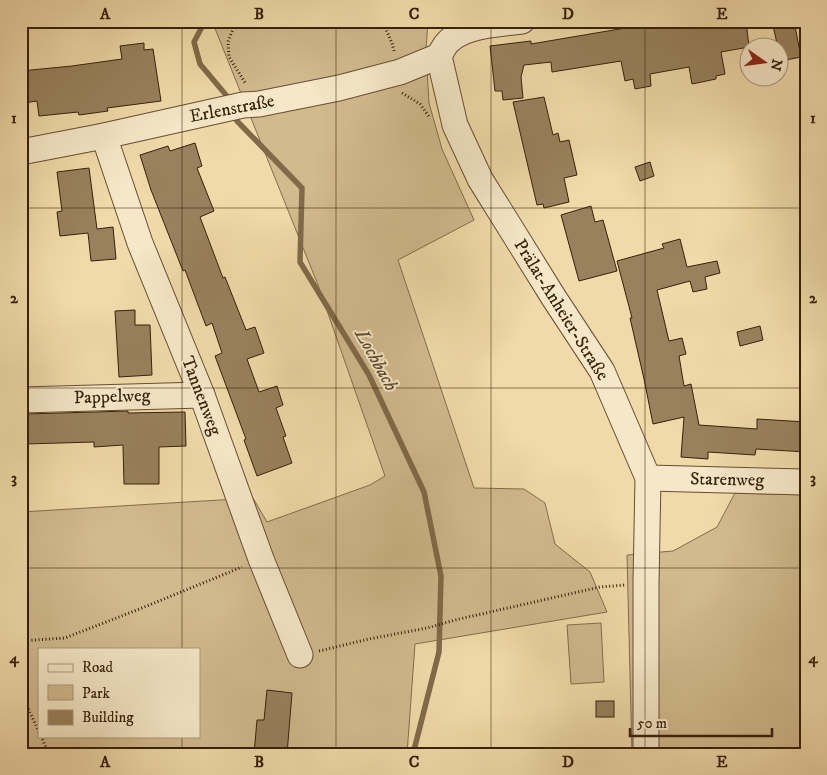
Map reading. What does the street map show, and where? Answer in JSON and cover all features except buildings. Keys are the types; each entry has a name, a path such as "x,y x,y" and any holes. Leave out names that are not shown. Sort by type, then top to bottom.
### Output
{"street":[{"path":"439,56 458,27 482,27 522,21"},
{"name":"Erlenstraße","path":"21,152 339,88 400,72 439,56"},
{"name":"Prälat-Anheier-Straße","path":"439,56 455,125 480,179 602,371 648,478 646,754"},
{"name":"Tannenweg","path":"104,136 140,243 202,395 261,559 300,655"},
{"name":"Pappelweg","path":"21,400 202,395"},
{"name":"Starenweg","path":"648,478 806,482"}],"path":[{"path":"236,21 228,42 228,56 242,106"},
{"path":"382,21 392,42 400,72"},
{"path":"21,641 65,638 261,559"},
{"path":"300,655 427,628 600,587 646,584"},
{"path":"21,693 38,730"},
{"path":"41,738 49,754"}],"green space":[{"path":"212,21 428,21 426,50 429,103 442,149 474,220 398,260 474,488 524,489 545,503 555,544 590,572 607,612 415,644 407,754 21,754 21,512 253,498 267,522 370,485 385,476 318,285"},
{"path":"735,493 806,495 806,754 632,754 627,555 673,551 717,527"},
{"path":"601,623 604,682 571,684 567,625"}],"waterway":[{"name":"Lochbach","path":"205,21 194,42 200,64 229,101"},
{"name":"Lochbach","path":"234,114 237,121 302,188 300,262 369,375 424,492 441,576 439,652 413,754"}]}
